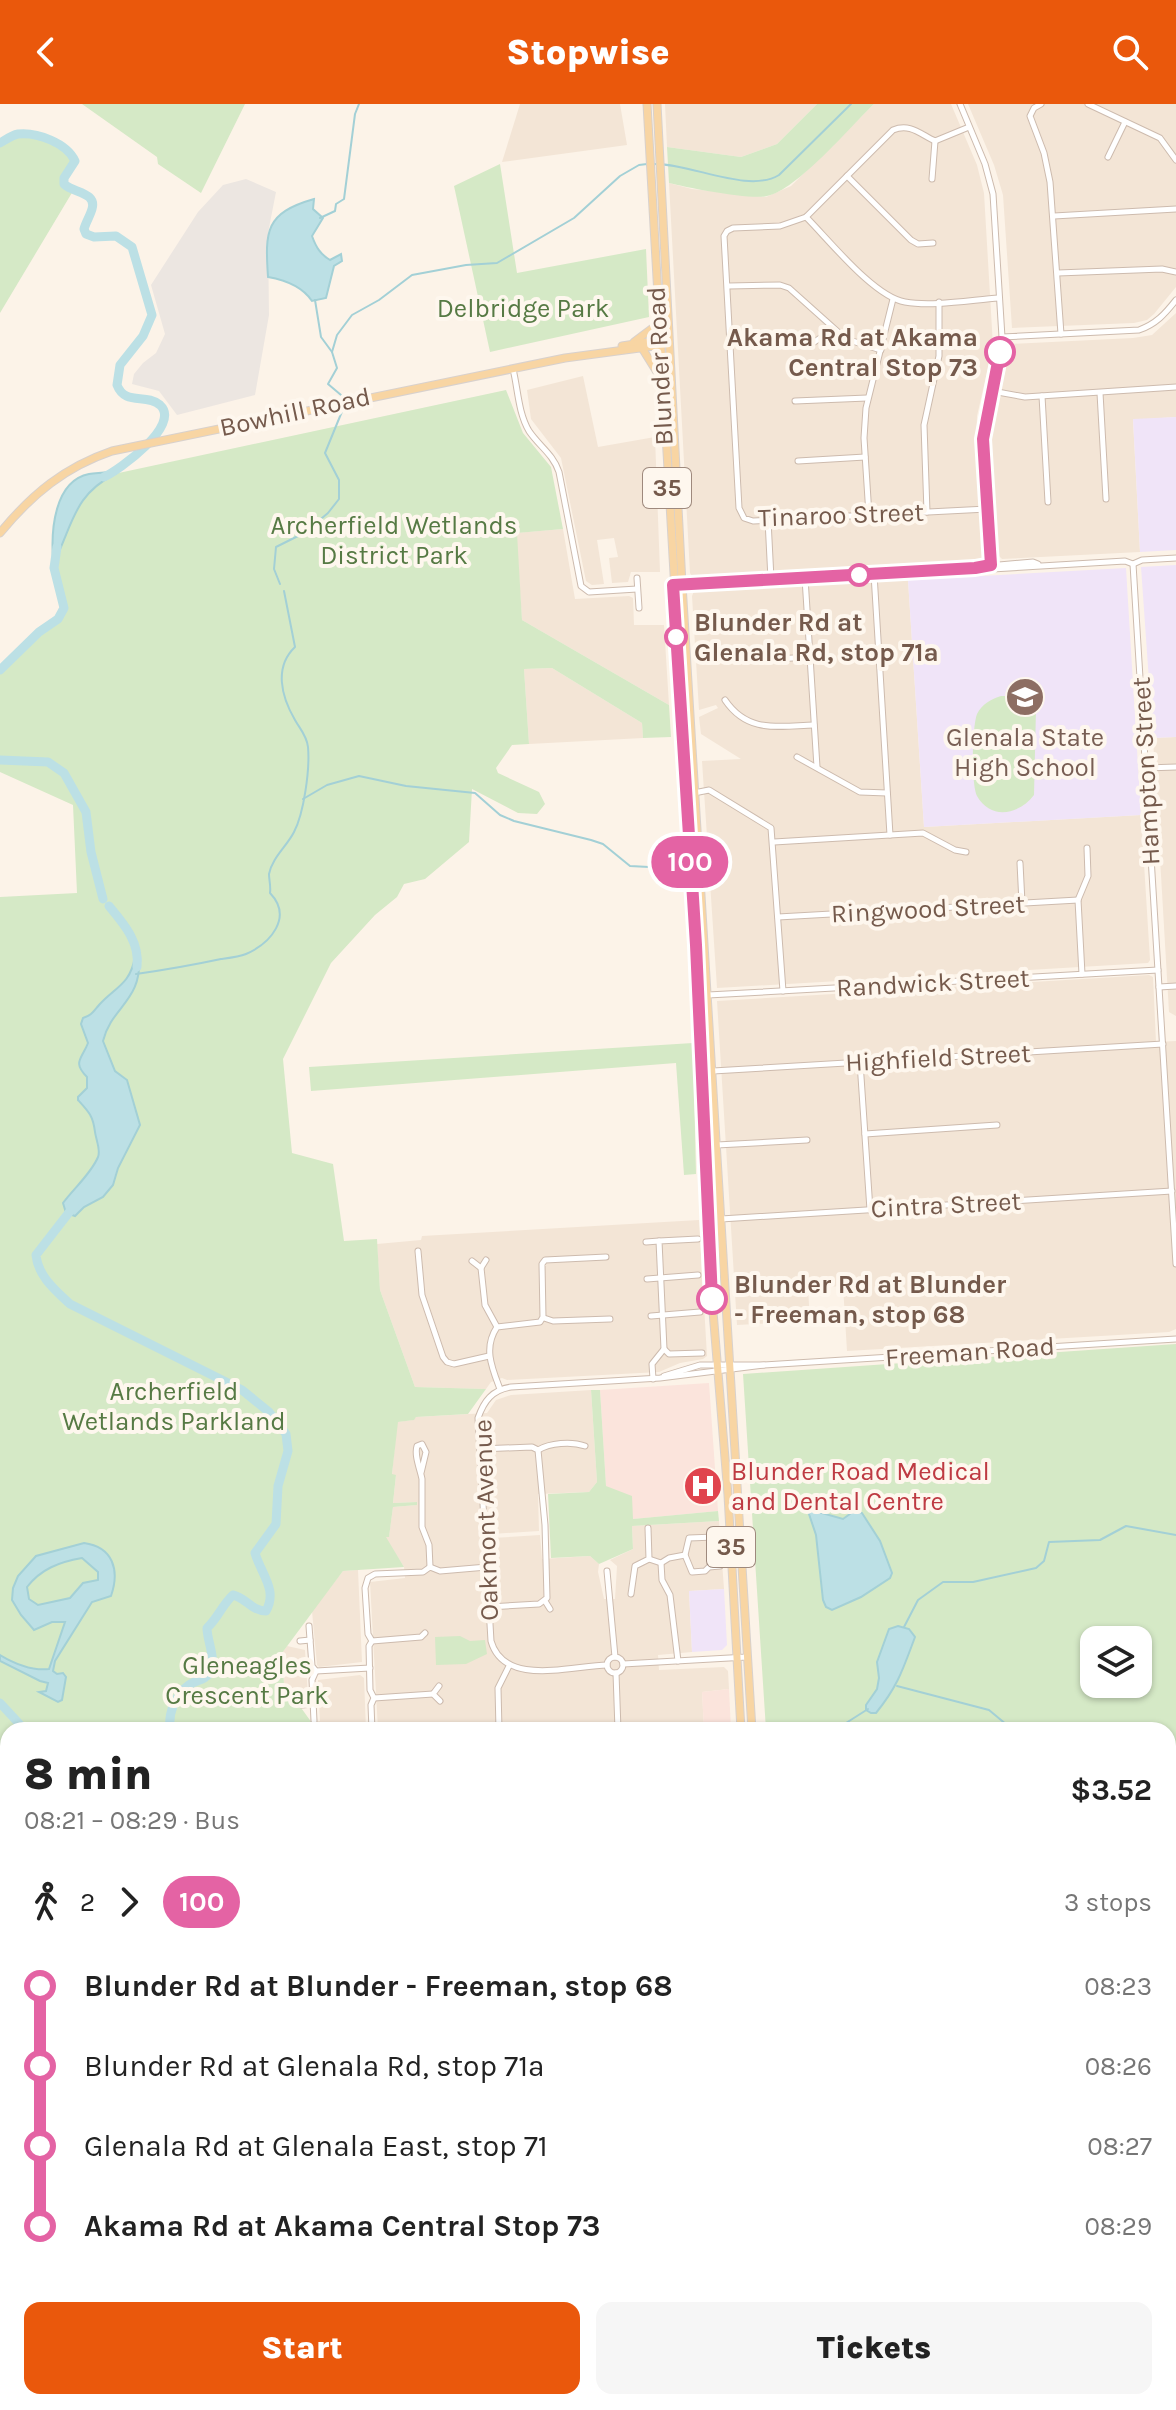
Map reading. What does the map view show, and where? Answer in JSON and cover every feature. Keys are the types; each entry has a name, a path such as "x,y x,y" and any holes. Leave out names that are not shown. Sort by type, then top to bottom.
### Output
{"main road":[{"name":"Blunder Road","path":"647,104 703,1078 712,1299 740,1722"},
{"name":"Blunder Road","path":"657,104 682,584 751,1722"},
{"path":"633,343 658,324"},
{"name":"Bowhill Road","path":"617,349 633,343 671,343"},
{"name":"Bowhill Road","path":"0,533 39,491 73,466 112,451 513,368 659,343"},
{"path":"642,348 661,379"}],"street":[{"path":"960,104 985,164 993,194 1002,337 983,439 992,567"},
{"path":"1041,104 1034,108 1030,116 1044,153 1054,216 1061,334"},
{"path":"1088,104 1160,138 1176,160"},
{"path":"1108,157 1125,122"},
{"path":"935,141 969,127"},
{"path":"935,141 912,128 893,130 806,217 877,289 893,299 914,303 999,298"},
{"path":"932,179 935,141"},
{"path":"847,176 911,240 918,244 933,243"},
{"path":"1054,216 1176,209"},
{"name":"Tinaroo Street","path":"806,217 780,226 727,231 724,236 741,514 748,520 768,520 987,509"},
{"path":"1058,273 1162,269 1176,272"},
{"path":"729,286 780,285 789,288 846,339 881,350"},
{"path":"869,515 864,429 867,398 893,299"},
{"path":"1002,337 1139,330 1162,318 1176,300"},
{"path":"927,512 924,425 939,356 939,302"},
{"path":"792,345 813,343 833,329"},
{"path":"513,368 523,417 536,440 555,461 559,472 581,586 589,592 637,589"},
{"path":"992,391 1017,397 1176,387"},
{"path":"1100,393 1106,499"},
{"path":"1042,396 1048,502"},
{"path":"795,401 867,398"},
{"path":"798,461 865,457"},
{"path":"768,520 771,580"},
{"path":"673,585 1033,562 1125,561 1133,564 1142,560 1176,558"},
{"name":"Hampton Street","path":"1133,564 1176,1264"},
{"path":"874,574 890,835"},
{"path":"637,578 639,608"},
{"path":"805,578 817,767"},
{"path":"760,652 776,659 810,657"},
{"path":"725,700 736,713 761,727 814,725"},
{"path":"797,757 860,792 887,793"},
{"path":"1146,768 1176,767"},
{"path":"685,797 695,792 712,792 769,826 774,842 783,991"},
{"path":"774,842 923,833 955,850 966,852"},
{"path":"1082,974 1078,900 1088,876 1087,848"},
{"path":"1020,863 1022,903"},
{"name":"Ringwood Street","path":"778,917 1078,900"},
{"name":"Randwick Street","path":"708,995 1158,970"},
{"path":"1159,987 1176,986"},
{"name":"Highfield Street","path":"713,1071 1163,1044"},
{"path":"860,1062 870,1210"},
{"path":"865,1134 997,1125"},
{"path":"984,1126 985,1138"},
{"path":"717,1145 807,1140"},
{"name":"Cintra Street","path":"721,1219 1172,1191"},
{"path":"646,1242 698,1239"},
{"path":"656,1379 652,1364 664,1349 659,1241"},
{"path":"418,1251 422,1295 443,1357 454,1364 489,1356"},
{"path":"497,1327 540,1322 543,1317 541,1268 545,1260 606,1257"},
{"path":"486,1260 481,1268 485,1305 497,1327"},
{"path":"472,1261 481,1268"},
{"path":"647,1279 698,1275"},
{"path":"651,1316 700,1312"},
{"path":"543,1317 553,1321 610,1319"},
{"path":"497,1327 491,1339 489,1356 500,1389"},
{"name":"Freeman Road","path":"729,1367 1176,1339"},
{"path":"664,1349 669,1354 702,1353"},
{"name":"Oakmont Avenue","path":"509,1666 492,1646 478,1418 483,1403 500,1389 656,1379 729,1367"},
{"path":"421,1473 426,1452 422,1444 416,1449 421,1473 422,1531 429,1545 430,1567"},
{"path":"538,1450 547,1445 585,1446"},
{"path":"480,1449 532,1447 538,1450"},
{"path":"538,1450 545,1525 548,1591 545,1601 550,1609"},
{"path":"648,1528 649,1559"},
{"path":"715,1537 689,1538 685,1555 692,1572 720,1566"},
{"path":"661,1563 685,1555"},
{"path":"631,1594 635,1566 649,1559 661,1563"},
{"path":"661,1563 664,1587 670,1595 678,1661"},
{"path":"430,1567 440,1571 487,1567"},
{"path":"372,1641 368,1634 365,1588 368,1578 375,1574 423,1572 430,1567"},
{"path":"607,1571 615,1657"},
{"path":"489,1607 545,1601"},
{"path":"309,1626 312,1666 316,1671"},
{"path":"372,1641 421,1637 425,1633"},
{"path":"300,1641 310,1640"},
{"path":"372,1641 369,1646 370,1690 374,1698 372,1722"},
{"path":"623,1664 747,1657"},
{"path":"607,1665 610,1659 620,1658 622,1669 616,1673"},
{"path":"499,1722 498,1688 509,1666 528,1670 607,1665"},
{"path":"607,1665 611,1672 616,1673"},
{"path":"316,1671 370,1668"},
{"path":"314,1721 312,1680 316,1671"},
{"path":"616,1673 618,1722"},
{"path":"433,1694 439,1686"},
{"path":"374,1698 433,1694 440,1701"},
{"path":"302,1705 313,1704"}],"shaded area":[{"path":"520,104 620,104 627,145 502,162"},
{"path":"665,104 817,104 777,144 741,157 667,147"},
{"path":"874,104 951,104 977,165 984,193 993,346 977,416 976,447 984,556 980,560 692,576 669,183 692,189 766,197 791,186"},
{"path":"968,104 1176,104 1176,287 1147,320 1012,328 1003,195"},
{"path":"246,179 276,192 268,233 269,315 255,395 177,415 159,391 132,384 134,374 156,353 165,334 151,285 198,212 223,185"},
{"path":"1176,313 1176,417 1133,420 1140,552 1002,559 997,554 990,445 1009,344 1152,335"},
{"path":"583,376 598,447 655,437 660,572 631,572 628,582 612,583 609,558 618,557 614,538 597,540 604,584 592,585 586,581 561,458 531,419 527,390"},
{"path":"1176,417 1176,550 1140,552 1133,419"},
{"path":"563,529 575,599 629,596 633,598 634,625 664,625 669,705 522,620 516,533"},
{"path":"1176,565 1176,737 1153,738 1141,567"},
{"name":"Glenala State High School","path":"1126,568 1141,815 924,827 908,580"},
{"path":"908,580 924,827 1141,815 1148,963 717,988 702,761 741,759 701,734 699,717 718,708 716,705 699,710 694,591"},
{"path":"552,668 642,723 643,738 529,744 524,669"},
{"path":"1176,737 1176,1016 1169,1012 1153,738"},
{"path":"1153,977 1156,1042 1176,1041 1176,1329 1169,1332 847,1351 843,1286 808,1288 810,1321 737,1325 717,1001"},
{"path":"699,1220 707,1356 703,1359 680,1363 659,1372 502,1378 491,1382 486,1389 415,1387 380,1290 377,1244 421,1240 422,1236"},
{"path":"709,1383 718,1511 633,1519 606,1486 600,1390"},
{"path":"591,1390 597,1482 589,1492 538,1494 539,1531 492,1534 492,1538 540,1535 542,1559 590,1556 599,1564 604,1599 615,1599 617,1566 610,1560 633,1549 632,1526 719,1521 724,1589 689,1591 692,1652 658,1655 659,1670 724,1667 728,1671 729,1689 702,1692 704,1722 378,1722 370,1582 405,1578 404,1567 385,1537 389,1536 393,1507 416,1505 416,1502 393,1503 397,1422 416,1417 487,1413 496,1400 511,1395"},
{"path":"358,1570 362,1662 319,1667 312,1611 343,1571"},
{"path":"724,1589 727,1645 722,1650 692,1652 689,1591"},
{"path":"287,1646 305,1650 308,1697 297,1703 284,1684 282,1653"},
{"path":"360,1675 364,1678 366,1722 309,1722 320,1721 318,1680"},
{"path":"729,1689 731,1722 704,1722 702,1692"}],"green space":[{"path":"82,104 245,104 201,193 158,164 157,157"},
{"path":"817,104 874,104 808,170 779,191 759,197 669,183 667,147 741,157 777,144"},
{"path":"17,134 50,141 73,154 75,164 64,178 64,184 73,191 0,313 0,143"},
{"name":"Delbridge Park","path":"500,164 517,273 646,249 649,317 490,352 454,186"},
{"name":"Archerfield Wetlands Parkland","path":"506,390 523,433 551,467 563,529 517,533 522,620 669,705 671,737 643,738 642,723 552,668 524,669 529,744 512,745 496,768 498,773 539,792 545,804 537,814 518,813 472,789 469,842 425,879 404,884 397,897 375,915 331,963 283,1059 292,1153 333,1164 344,1241 377,1239 380,1290 415,1387 486,1389 468,1414 416,1417 398,1422 392,1474 396,1475 393,1503 417,1502 417,1505 393,1507 389,1537 386,1537 404,1567 343,1571 282,1653 284,1684 311,1722 0,1722 0,897 77,893 73,805 0,772 0,670 39,632 58,619 64,601 55,580 55,557 80,501 89,490 114,474"},
{"path":"1001,696 1013,697 1036,709 1034,795 1021,807 1006,812 990,809 977,796 973,768 977,714 987,702"},
{"path":"693,1043 696,1174 684,1175 676,1063 311,1091 309,1067"},
{"path":"1176,1344 1176,1722 765,1722 743,1374"},
{"path":"591,1390 600,1390 606,1486 632,1496 633,1519 718,1511 719,1521 632,1526 633,1549 599,1564 590,1556 551,1558 548,1494 589,1492 597,1482"},
{"path":"460,1636 470,1641 485,1640 487,1654 466,1664 436,1665 435,1637"}],"water":[{"path":"314,199 313,209 323,218 312,236 315,244 330,260 341,254 342,261 334,266 326,298 312,301 293,284 268,277 267,247 268,236 277,218 298,204"},
{"path":"89,474 115,474 84,499 53,559 54,522 68,486"},
{"path":"139,954 139,970 132,993 113,1019 103,1041 115,1071 127,1080 140,1125 118,1168 113,1185 103,1197 75,1216 66,1213 63,1203 91,1169 99,1151 92,1118 78,1100 87,1088 87,1077 79,1064 88,1043 81,1024 83,1018 126,980"},
{"path":"811,1510 843,1519 854,1511 862,1513 880,1541 892,1573 890,1578 861,1597 832,1610 826,1607 816,1535 809,1514"},
{"path":"84,1543 102,1549 112,1561 114,1569 111,1596 92,1602 55,1661 53,1671 66,1677 62,1700 58,1702 39,1692 46,1691 48,1683 0,1661 0,1655 23,1666 49,1669 65,1622 52,1622 34,1630 12,1600 18,1576 36,1556","holes":["82,1558 98,1572 98,1580 83,1583 70,1598 38,1605 29,1599 27,1587 38,1575 58,1564"]},
{"path":"898,1626 909,1629 915,1637 895,1686 876,1713 871,1713 866,1710 866,1705 877,1689 877,1662 889,1629"}],"waterway":[{"path":"320,218 335,211 336,204 344,199 359,104"},
{"path":"653,164 736,180 766,180 779,175 851,104"},
{"path":"0,143 26,134 51,140 65,149 75,161 64,178 64,184 88,196 93,203 84,229 86,234 94,237 116,236 132,247 152,315 143,336 120,365 117,385 125,395 160,405 165,414 163,424 146,446 104,477"},
{"path":"332,352 337,335 352,315 379,300 412,275 497,263 574,218 620,176 647,164"},
{"path":"315,300 321,337 332,352 337,368 328,384 341,395"},
{"path":"280,584 274,569 276,547 304,533 339,499 339,480 325,453 343,409"},
{"path":"0,670 39,632 58,619 64,608 54,568 57,547"},
{"path":"136,974 243,955 264,943 276,928 279,911 270,893 269,874 298,824 306,791 308,756 306,739 283,692 284,663 295,647 284,591"},
{"path":"0,760 48,762 64,773 86,812 91,852 103,899"},
{"path":"303,799 327,785 359,776 406,786 475,793 500,815 514,821 603,844 630,866 649,867 673,875"},
{"path":"109,906 133,941 137,967"},
{"path":"74,1206 36,1255 40,1270 53,1288 70,1304 242,1390 269,1412 286,1434 288,1451 278,1486 276,1524 255,1553 269,1589 266,1611 233,1595 226,1603 207,1628 212,1656 210,1672 189,1685 176,1699 170,1722"},
{"path":"904,1627 918,1600 943,1582 973,1582 1036,1568 1044,1561 1049,1542 1100,1540 1126,1526 1176,1535"},
{"path":"897,1686 989,1710 1003,1722"},
{"path":"0,1703 18,1722"},
{"path":"848,1722 868,1709"}],"bus line":[{"name":"100","path":"712,1299 696,945 673,585 991,565 983,439 1000,352"}],"place":[{"name":"Akama Rd at Akama Central Stop 73","path":"1000,352"},
{"name":"Blunder Rd at Glenala Rd, stop 71a","path":"676,637"},
{"name":"Glenala State High School","path":"1025,697"},
{"name":"Blunder Rd at Blunder - Freeman, stop 68","path":"712,1299"},
{"name":"Blunder Road Medical and Dental Centre","path":"703,1486"}],"park label":[{"name":"Archerfield Wetlands District Park","path":"394,540"},
{"name":"Gleneagles Crescent Park","path":"247,1680"}]}
